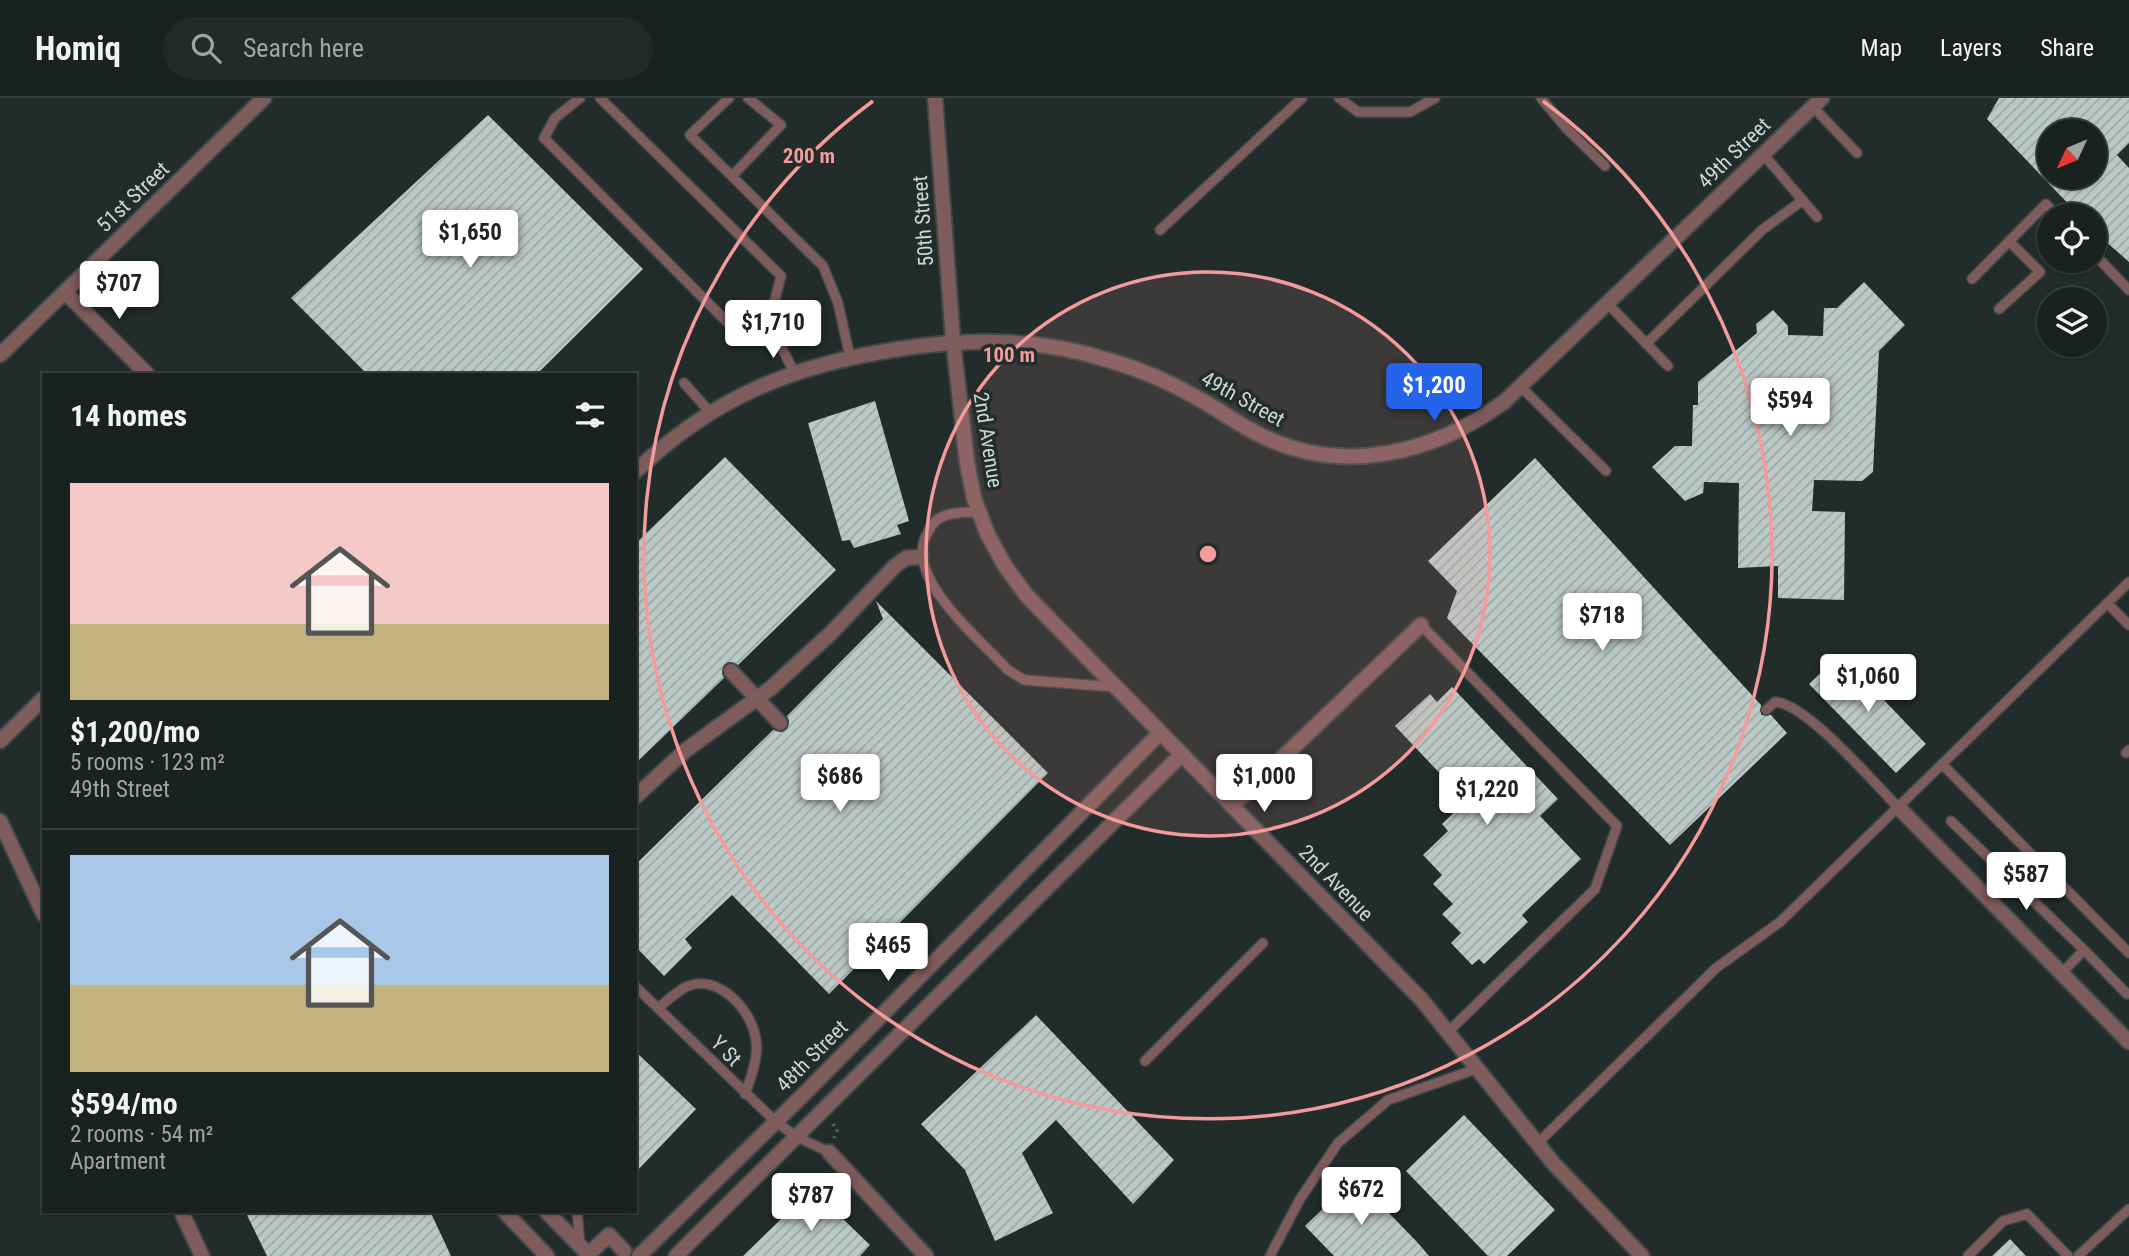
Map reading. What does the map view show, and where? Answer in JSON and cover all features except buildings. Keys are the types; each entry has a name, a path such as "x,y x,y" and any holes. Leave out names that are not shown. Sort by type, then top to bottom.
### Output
{"street":[{"name":"51st Street","path":"0,355 264,98"},
{"name":"50th Street","path":"935,98 953,340"},
{"name":"49th Street","path":"637,470 676,436 745,391 794,372 850,357 953,340 1026,342 1109,360 1174,386 1262,436 1311,452 1346,456 1409,450 1450,436 1478,421 1520,386 1817,102"},
{"path":"65,292 146,373"},
{"name":"2nd Avenue","path":"953,340 967,462 980,512 1005,566 1027,596 1420,999 1537,1144 1643,1256"},
{"path":"637,795 685,750 757,697 831,633 895,566 906,558 921,557"},
{"path":"1232,806 1421,625"},
{"path":"731,671 780,723"},
{"path":"0,741 42,700"},
{"name":"48th Street","path":"639,1256 776,1122 1160,733"},
{"path":"676,1256 1181,755"},
{"path":"1898,807 2129,1042"},
{"path":"0,821 42,911"},
{"path":"829,1152 926,1256"},
{"path":"182,1213 202,1256"},
{"path":"506,1213 547,1256"},
{"path":"548,1213 588,1250 609,1235 624,1251"}],"lane":[{"path":"580,98 555,118 544,138 729,324 769,323"},
{"path":"600,98 782,276 769,323 794,372"},
{"path":"729,98 690,135 823,266 838,303 850,357"},
{"path":"732,176 780,125 748,98"},
{"path":"1160,230 1302,98"},
{"path":"1339,98 1358,112 1410,112 1435,98"},
{"path":"1541,98 1605,166"},
{"path":"1817,102 1857,153"},
{"path":"1763,154 1817,217"},
{"path":"1646,344 1762,230 1802,200"},
{"path":"1972,279 2037,213"},
{"path":"1999,309 2040,272 2009,242"},
{"path":"2107,267 2129,290"},
{"path":"1607,303 1668,366"},
{"path":"684,383 710,412"},
{"path":"1520,386 1606,471"},
{"path":"980,512 942,517 925,535 921,557 930,584 1008,670 1024,680 1115,687"},
{"path":"1537,1144 1716,968 1780,922 2129,582"},
{"path":"2107,603 2129,625"},
{"path":"1421,625 1618,826 1595,889 1448,1032"},
{"path":"1766,710 1775,702 1788,702 1807,716 1898,807"},
{"path":"1942,764 2129,953"},
{"path":"1951,821 2127,993"},
{"path":"1145,1061 1263,943"},
{"path":"2062,973 2084,950"},
{"path":"658,1008 686,986 716,986 742,1005 755,1032 755,1067 745,1094"},
{"name":"Y St","path":"637,988 776,1122 797,1137 829,1152"},
{"path":"1270,1256 1300,1199 1338,1143 1388,1100 1476,1069"},
{"path":"2078,1256 2129,1209"},
{"path":"578,1213 588,1250"},
{"path":"1968,1256 2003,1221 2027,1214 2068,1256"}]}
